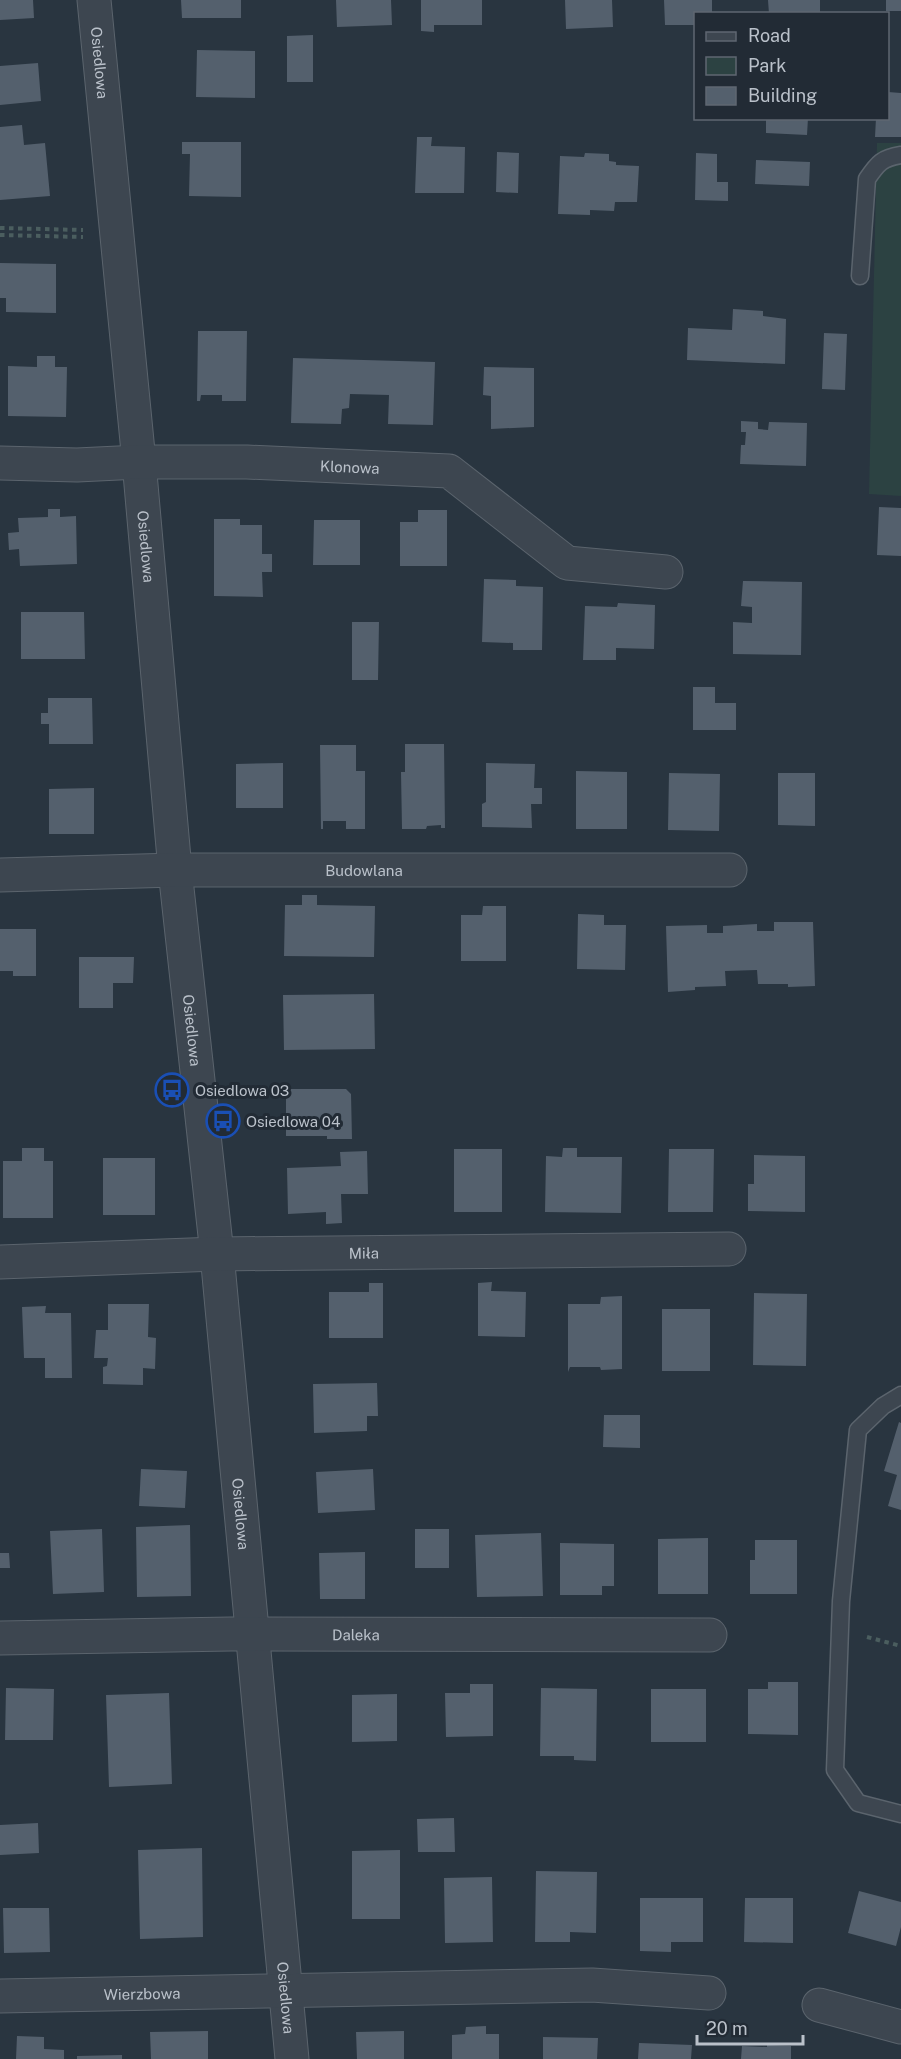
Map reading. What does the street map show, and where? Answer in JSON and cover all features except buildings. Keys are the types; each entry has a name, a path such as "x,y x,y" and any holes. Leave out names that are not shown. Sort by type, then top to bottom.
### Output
{"street":[{"name":"Osiedlowa","path":"94,0 176,870 217,1254 292,2059"},
{"name":"Klonowa","path":"0,463 77,465 139,462 247,462 449,471 567,563 666,572"},
{"name":"Budowlana","path":"0,875 176,870 730,870"},
{"name":"Miła","path":"0,1262 217,1254 729,1249"},
{"name":"Daleka","path":"0,1638 253,1634 710,1635"},
{"name":"Wierzbowa","path":"0,1996 591,1985 709,1993"},
{"path":"819,2005 901,2027"}],"lane":[{"path":"860,276 867,179 886,157 901,155"},
{"path":"901,1395 883,1406 858,1430 841,1600 835,1770 858,1803 901,1814"}],"path":[{"path":"0,228 93,231"},
{"path":"0,234 94,237"},
{"path":"840,1629 901,1646"}],"green space":[{"path":"877,143 901,143 901,496 869,494"}],"place":[{"name":"Osiedlowa 03","path":"172,1090"},
{"name":"Osiedlowa 04","path":"223,1121"}]}
